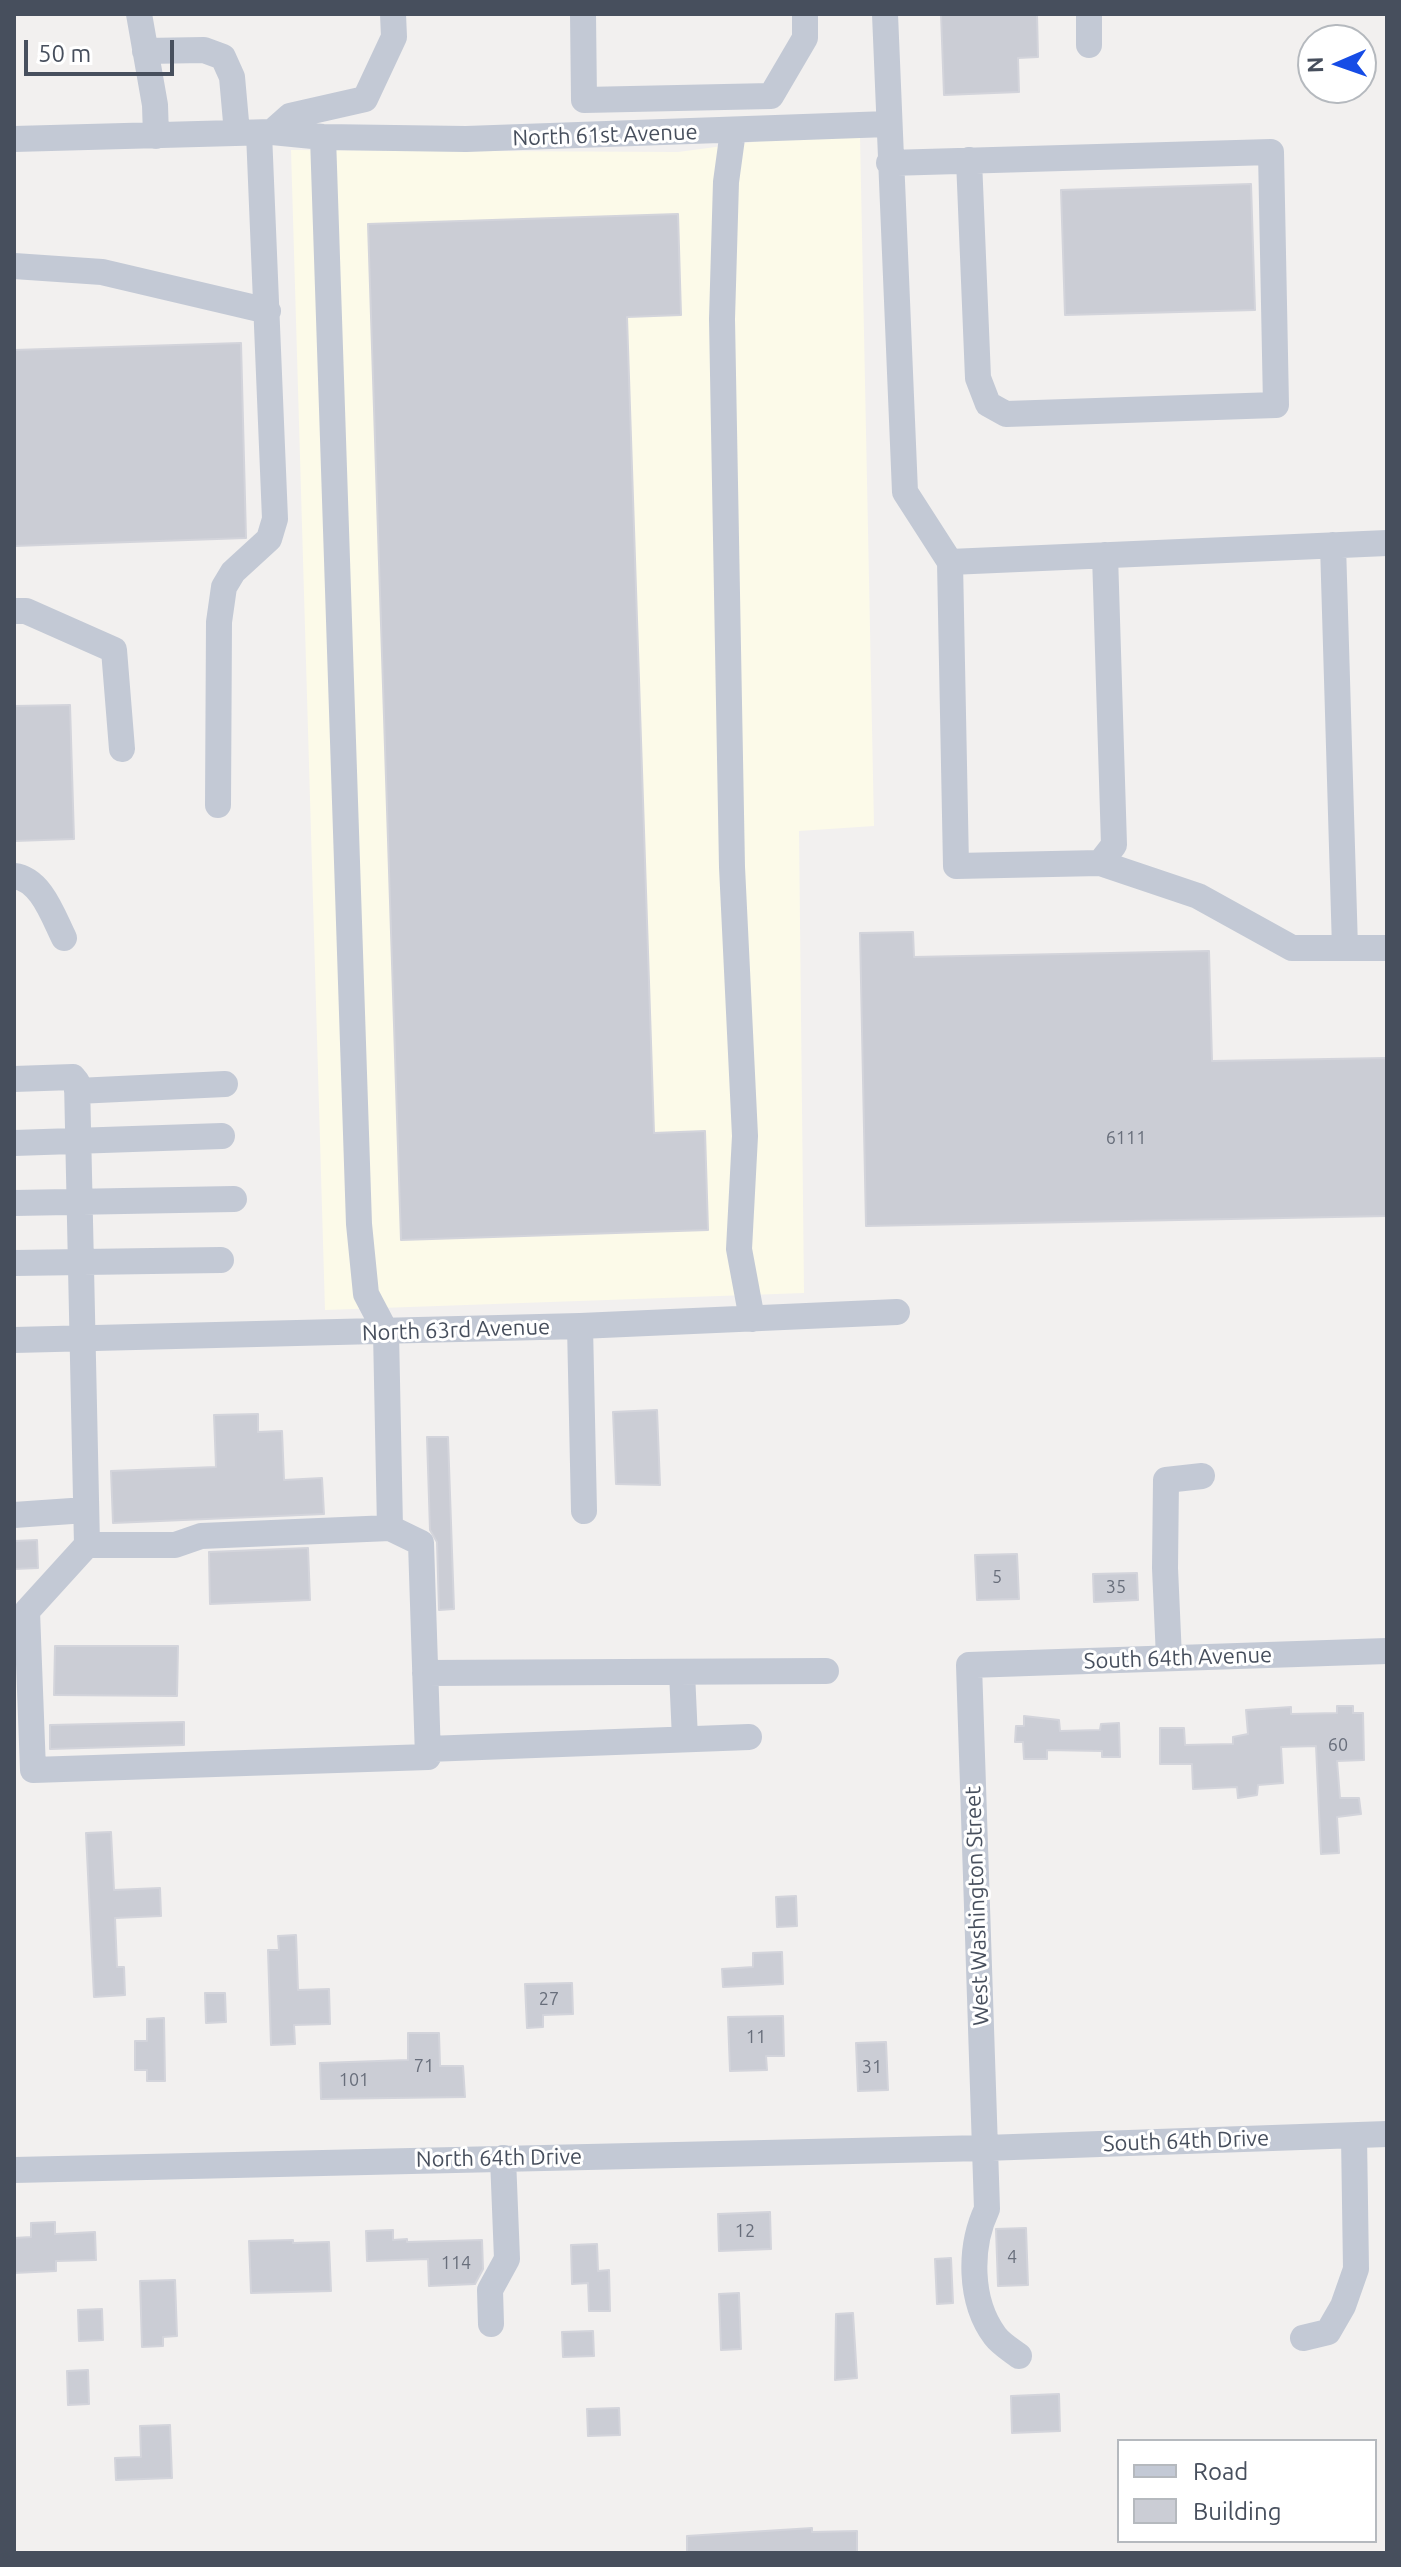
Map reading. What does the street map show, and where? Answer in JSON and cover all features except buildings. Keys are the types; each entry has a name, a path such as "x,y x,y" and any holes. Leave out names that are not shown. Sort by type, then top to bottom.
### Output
{"street":[{"path":"139,14 156,136"},
{"path":"14,139 256,133 290,116 365,99 394,37 393,14"},
{"path":"583,14 584,100 771,96 805,38 805,14"},
{"path":"885,14 905,492 950,562 956,866 1100,863 1198,896 1292,948 1387,948"},
{"path":"1089,14 1089,45"},
{"path":"145,51 204,50 223,57 256,133 268,311 275,519 269,539 233,572 224,587 219,622 218,805"},
{"name":"North 61st Avenue","path":"256,133 466,139 888,124"},
{"path":"733,131 726,182 722,334 732,867 745,1136 739,1249 752,1319"},
{"path":"323,137 359,1224 366,1294 386,1332 390,1528"},
{"path":"889,163 969,160 1271,152 1276,405 1006,414 988,404 978,378 969,160"},
{"path":"14,266 102,272 268,311"},
{"path":"950,562 1387,543"},
{"path":"1333,545 1345,948"},
{"path":"1100,863 1114,845 1105,555"},
{"path":"14,611 26,611 114,650 122,749"},
{"path":"14,876 22,877 42,894 64,938"},
{"path":"14,1079 73,1077 77,1091 87,1545 27,1611 33,1770 428,1757 421,1543 390,1528 201,1536 175,1545 87,1545"},
{"path":"77,1091 225,1084"},
{"path":"14,1143 222,1136"},
{"path":"14,1203 234,1199"},
{"path":"14,1263 221,1260"},
{"name":"North 63rd Avenue","path":"14,1340 81,1341 580,1326 897,1312"},
{"path":"580,1326 584,1511"},
{"path":"1169,1658 1165,1568 1166,1480 1202,1476"},
{"path":"14,1515 86,1510"},
{"name":"South 64th Avenue","path":"969,1665 1387,1651"},
{"name":"West Washington Street","path":"969,1665 987,2209 975,2239 974,2263 980,2307 996,2338 1019,2356"},
{"path":"425,1673 826,1671"},
{"path":"682,1672 685,1739"},
{"path":"428,1749 749,1737"},
{"name":"South 64th Drive","path":"985,2148 1387,2134"},
{"path":"1303,2338 1328,2332 1343,2306 1356,2269 1354,2136"},
{"name":"North 64th Drive","path":"14,2170 985,2148"},
{"path":"491,2324 490,2290 507,2259 503,2158"}],"shaded area":[{"path":"860,136 874,826 799,831 804,1293 325,1310 291,150 678,152 783,138"}]}
